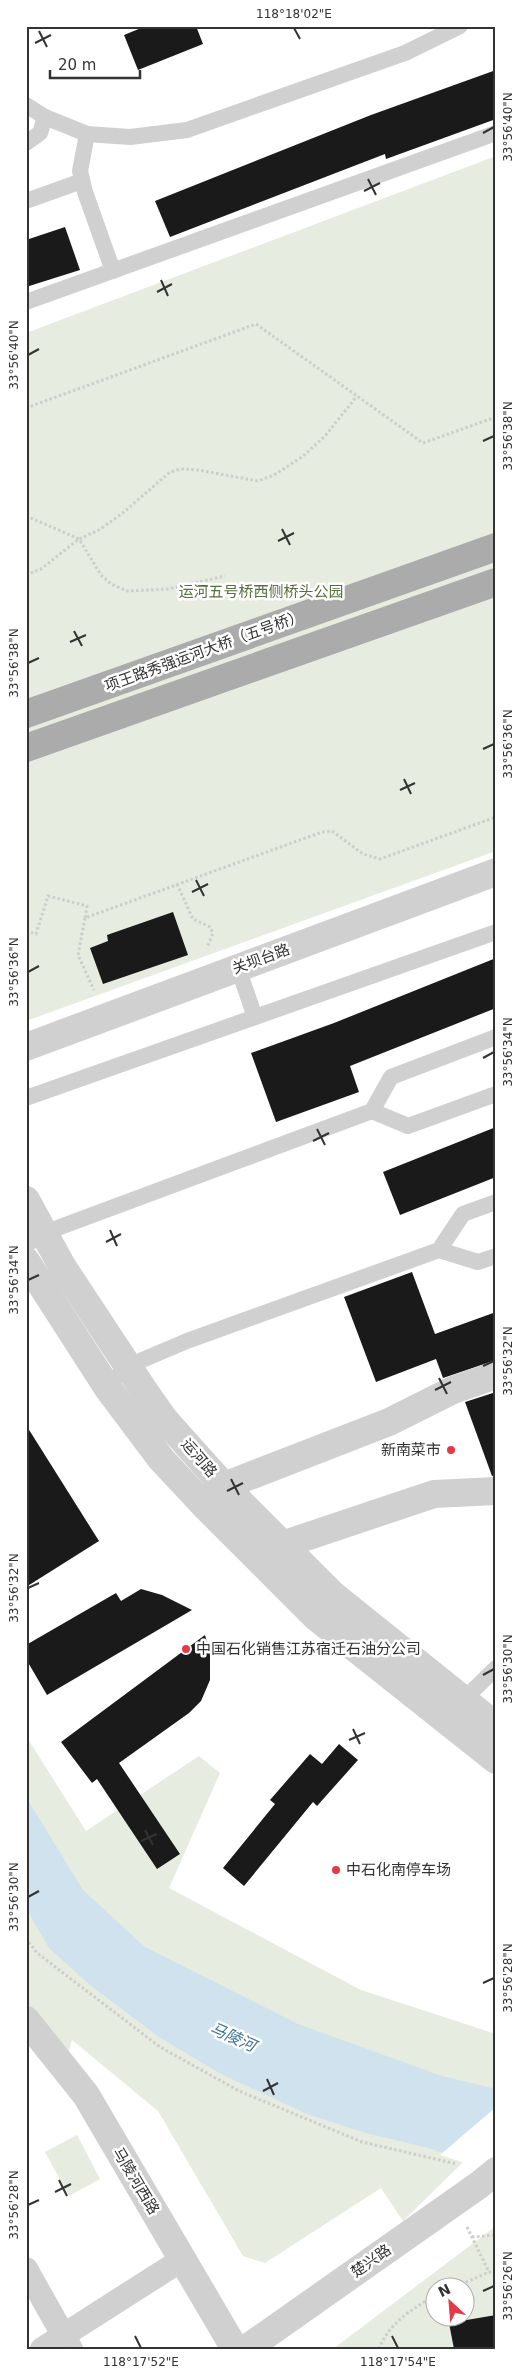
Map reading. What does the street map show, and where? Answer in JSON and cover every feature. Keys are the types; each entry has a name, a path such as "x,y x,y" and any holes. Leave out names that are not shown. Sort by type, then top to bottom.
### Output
{"main road":[{"name":"项王路秀强运河大桥（五号桥）","path":"26,714 496,547"},
{"name":"项王路秀强运河大桥（五号桥）","path":"26,748 496,582"}],"street":[{"name":"关坝台路","path":"26,1047 496,872"},
{"name":"运河路","path":"26,1200 35,1239 91,1313 164,1419 224,1486 282,1545 332,1595 455,1710 496,1760"},
{"name":"运河路","path":"26,1261 107,1387 162,1459 204,1505 262,1563 316,1616 455,1710 496,1726"},
{"path":"204,1505 224,1486 389,1422 454,1390 496,1375"},
{"path":"262,1563 282,1545 434,1494 496,1491"},
{"name":"马陵河西路","path":"26,2020 86,2095 235,2349"},
{"name":"楚兴路","path":"246,2349 455,2202 479,2174"},
{"path":"42,2349 67,2342 183,2260"},
{"path":"26,2269 67,2342"}],"lane":[{"path":"26,105 45,117 86,134 130,137 187,130 405,53 460,26"},
{"path":"26,143 40,133 45,117"},
{"path":"26,302 496,133"},
{"path":"86,134 80,171 113,271"},
{"path":"26,201 82,181"},
{"path":"26,1098 496,932"},
{"path":"238,968 255,1017"},
{"path":"35,1239 372,1111 391,1076 496,1037"},
{"path":"372,1111 408,1126 496,1094"},
{"path":"107,1387 128,1366 187,1341 439,1250 463,1214 496,1202"},
{"path":"439,1250 478,1262 496,1256"},
{"path":"455,1710 496,1668"}],"path":[{"path":"26,408 256,324 422,443 496,417"},
{"path":"26,575 41,568 80,539 99,530 124,512 170,472 181,469 198,470 258,481 274,475 302,457 325,436 356,396"},
{"path":"26,516 80,539 101,575 111,584 127,591 168,589 225,576"},
{"path":"86,918 322,832 332,831 363,854 380,859 496,817"},
{"path":"177,884 193,919 210,927 213,933 211,942 206,950"},
{"path":"26,931 36,934 48,896 86,906 86,918 78,955 96,994"},
{"path":"26,1938 37,1953 160,2047 239,2091 362,2142 479,2174"},
{"path":"455,2202 489,2272"},
{"path":"472,2237 496,2235"},
{"path":"474,2278 489,2272 496,2273"},
{"path":"379,2349 384,2337 409,2311 424,2302"}],"green space":[{"name":"运河五号桥西侧桥头公园","path":"496,156 496,851 26,1021 26,333"},
{"path":"26,1736 86,1831 199,1756 220,1773 169,1888 361,1990 496,2034 496,2130 403,2221 381,2188 265,2263 243,2256 158,2111 72,2040 68,2055 28,2004"},
{"path":"77,2135 100,2179 69,2196 45,2152"},
{"path":"496,2226 496,2349 333,2349 424,2280 424,2328 474,2328 474,2278 427,2278"}],"water":[{"name":"马陵河","path":"26,1797 83,1890 145,1947 298,2024 442,2076 496,2089 496,2171 432,2149 366,2133 307,2114 221,2074 159,2037 90,1985 49,1948 26,1908"}],"pier":[{"path":"496,2107 496,2173 440,2155"}],"building":[{"path":"146,26 196,26 203,44 138,70 124,35"},
{"path":"496,70 496,119 386,159 385,154 170,237 155,201 371,115"},
{"path":"65,227 80,270 26,287 26,240"},
{"path":"173,912 188,955 103,984 90,948 108,941 107,935"},
{"path":"496,958 496,1008 350,1066 359,1092 276,1122 251,1053 334,1023"},
{"path":"496,1127 496,1177 400,1215 383,1172"},
{"path":"412,1272 435,1334 496,1312 496,1360 443,1378 436,1359 376,1382 344,1297"},
{"path":"496,1392 496,1475 492,1476 465,1402"},
{"path":"26,1425 99,1541 26,1587"},
{"path":"141,1589 162,1595 192,1610 47,1695 26,1659 26,1645 116,1593 121,1601"},
{"path":"205,1635 210,1653 210,1680 201,1701 189,1713 119,1763 180,1854 157,1869 97,1779 92,1783 61,1742"},
{"path":"339,1744 358,1760 317,1806 313,1802 244,1886 223,1868 275,1804 270,1800 310,1754 322,1764"},
{"path":"496,2315 496,2349 454,2349 450,2328 474,2328 474,2319"}],"place":[{"name":"新南菜市","path":"451,1450"},
{"name":"中国石化销售江苏宿迁石油分公司","path":"186,1649"},
{"name":"中石化南停车场","path":"336,1870"}]}
